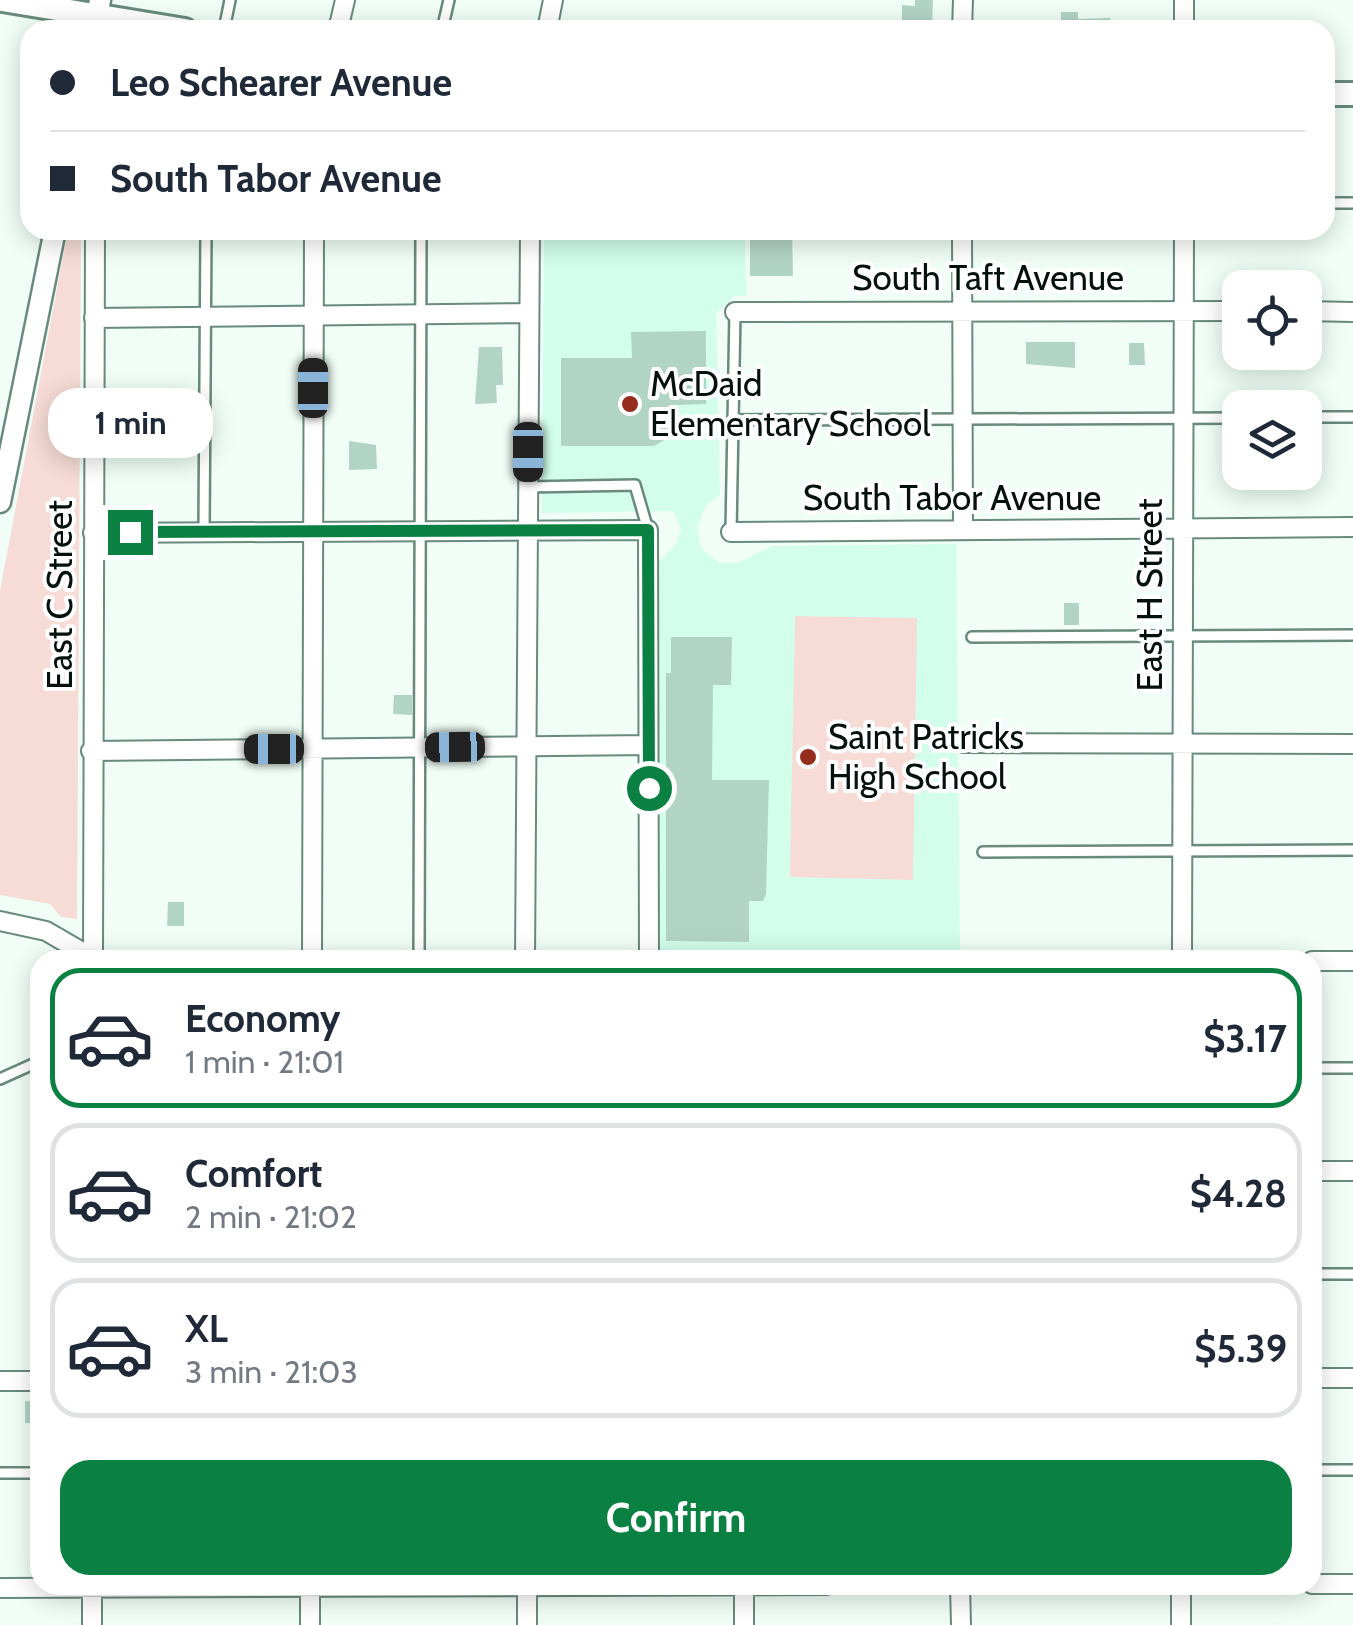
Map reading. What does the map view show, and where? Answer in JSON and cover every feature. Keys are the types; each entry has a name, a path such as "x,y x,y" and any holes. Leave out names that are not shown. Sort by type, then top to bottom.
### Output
{"main road":[{"path":"2,0 126,20"}],"street":[{"path":"0,502 6,444 53,240"},
{"name":"East C Street","path":"94,240 94,950"},
{"path":"312,950 314,240"},
{"path":"525,950 530,240"},
{"path":"962,240 963,530"},
{"name":"East H Street","path":"1182,950 1184,240"},
{"name":"South Taft Avenue","path":"736,312 1222,311"},
{"path":"1322,312 1353,312"},
{"path":"94,318 529,313"},
{"name":"South Tabor Avenue","path":"731,532 1353,527"},
{"path":"92,533 648,530 650,950"},
{"path":"964,743 1353,744"},
{"path":"91,751 648,745"},
{"path":"0,921 46,931 77,950"},
{"path":"1322,961 1353,961"},
{"path":"1322,1171 1353,1171"},
{"path":"1322,1378 1353,1378"},
{"path":"0,1381 30,1381"},
{"path":"1322,1584 1353,1584"},
{"path":"0,1588 30,1587"},
{"path":"92,1595 92,1625"},
{"path":"310,1595 310,1625"},
{"path":"526,1595 526,1625"},
{"path":"744,1595 744,1625"},
{"path":"960,1595 960,1625"},
{"path":"1181,1595 1181,1625"}],"lane":[{"path":"204,532 206,240"},
{"path":"420,950 421,240"},
{"path":"731,532 736,312"},
{"path":"1322,418 1353,417"},
{"path":"732,420 1222,418"},
{"path":"527,487 634,485 648,530"},
{"path":"972,637 1353,635"},
{"path":"983,852 1353,850"},
{"path":"0,1078 30,1065"},
{"path":"1322,1068 1353,1068"},
{"path":"1322,1274 1353,1274"},
{"path":"1322,1470 1353,1470"},
{"path":"0,1473 30,1473"}],"shaded area":[{"path":"66,240 81,240 77,919 61,917 50,904 0,895 0,591"},
{"name":"Saint Patricks High School","path":"544,240 745,240 746,296 734,296 716,313 720,495 706,505 697,528 701,548 719,563 738,563 771,546 956,544 960,950 655,950 659,562 677,543 681,528 673,511 542,513"},
{"path":"795,616 917,618 913,880 790,877"}],"building":[{"path":"915,0 933,0 932,20 902,20 902,5 915,6"},
{"path":"1061,12 1078,12 1078,19 1110,18 1110,20 1061,20"},
{"path":"750,240 792,240 793,276 750,276"},
{"path":"706,331 706,404 676,405 676,421 664,440 654,446 561,446 561,358 632,358 631,332"},
{"path":"1026,342 1075,342 1075,368 1026,364"},
{"path":"1129,343 1144,343 1145,365 1129,365"},
{"path":"479,347 502,347 503,385 496,385 497,403 475,404"},
{"path":"349,441 376,445 377,469 349,470"},
{"path":"1064,603 1079,603 1079,625 1064,625"},
{"path":"671,637 732,637 731,685 713,685 712,780 769,780 766,894 763,901 749,901 749,942 666,941 666,673 671,673"},
{"path":"394,695 412,695 412,715 393,714"},
{"path":"168,902 184,902 184,926 167,926"},
{"path":"25,1401 30,1401 30,1423 25,1423"}],"place":[{"name":"McDaid Elementary School","path":"630,404"},
{"name":"Saint Patricks High School","path":"808,757"}],"route":[{"path":"130,532 648,530 649,788"}]}
